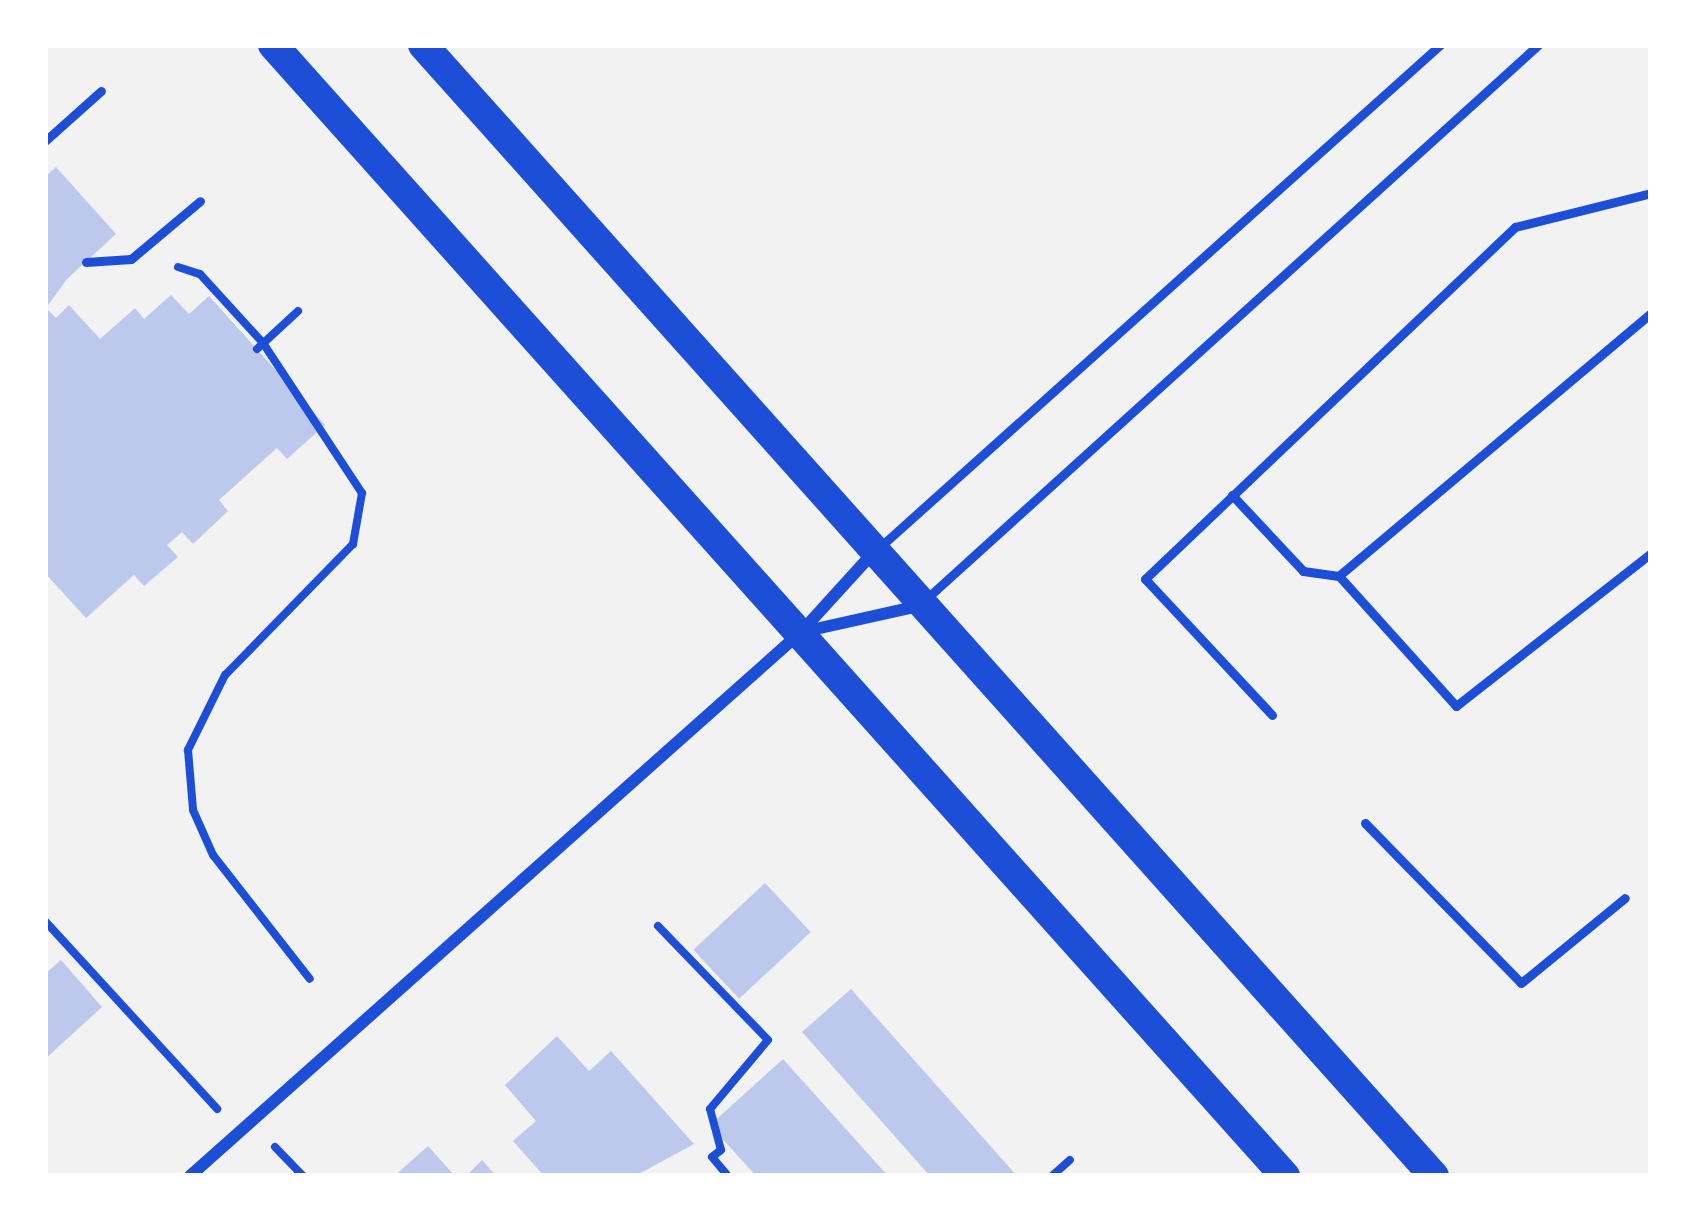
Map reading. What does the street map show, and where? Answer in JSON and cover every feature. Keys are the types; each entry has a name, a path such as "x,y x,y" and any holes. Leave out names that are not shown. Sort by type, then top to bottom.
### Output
{"main road":[{"path":"273,45 1285,1176"},
{"path":"423,45 918,606 1434,1176"}],"street":[{"path":"190,1176 801,632 872,554"},
{"path":"801,632 918,606"}],"lane":[{"path":"872,554 1440,45"},
{"path":"918,606 1538,45"},
{"path":"45,141 100,91"},
{"path":"1271,715 1145,579 1515,227 1651,193"},
{"path":"86,262 131,259 200,201"},
{"path":"1339,576 1651,313"},
{"path":"1232,496 1303,571 1339,576 1456,706 1651,554"},
{"path":"1365,823 1521,983 1625,898"}],"path":[{"path":"163,272 200,274 349,464 363,505 359,532 210,694 187,769 213,855 310,979"},
{"path":"260,346 298,311"},
{"path":"45,921 208,1104 248,1126 303,1176"},
{"path":"658,926 768,1040 710,1109 721,1150 712,1157 728,1176"},
{"path":"1052,1176 1070,1160"}],"building":[{"path":"56,167 116,234 67,279 46,308 56,318 69,305 100,339 135,308 144,319 171,295 189,314 209,296 325,425 287,459 277,448 219,500 228,511 193,544 182,532 167,545 178,557 144,586 134,575 86,618 45,573 45,177"},
{"path":"765,883 811,932 739,999 693,950"},
{"path":"61,960 102,1007 45,1059 45,974"},
{"path":"851,989 1017,1176 930,1176 802,1032"},
{"path":"557,1036 589,1071 611,1051 694,1144 635,1176 544,1176 513,1141 536,1121 505,1085"},
{"path":"783,1059 888,1176 756,1176 710,1125"},
{"path":"428,1146 455,1176 395,1176 401,1170"},
{"path":"482,1160 496,1176 466,1176"}]}
